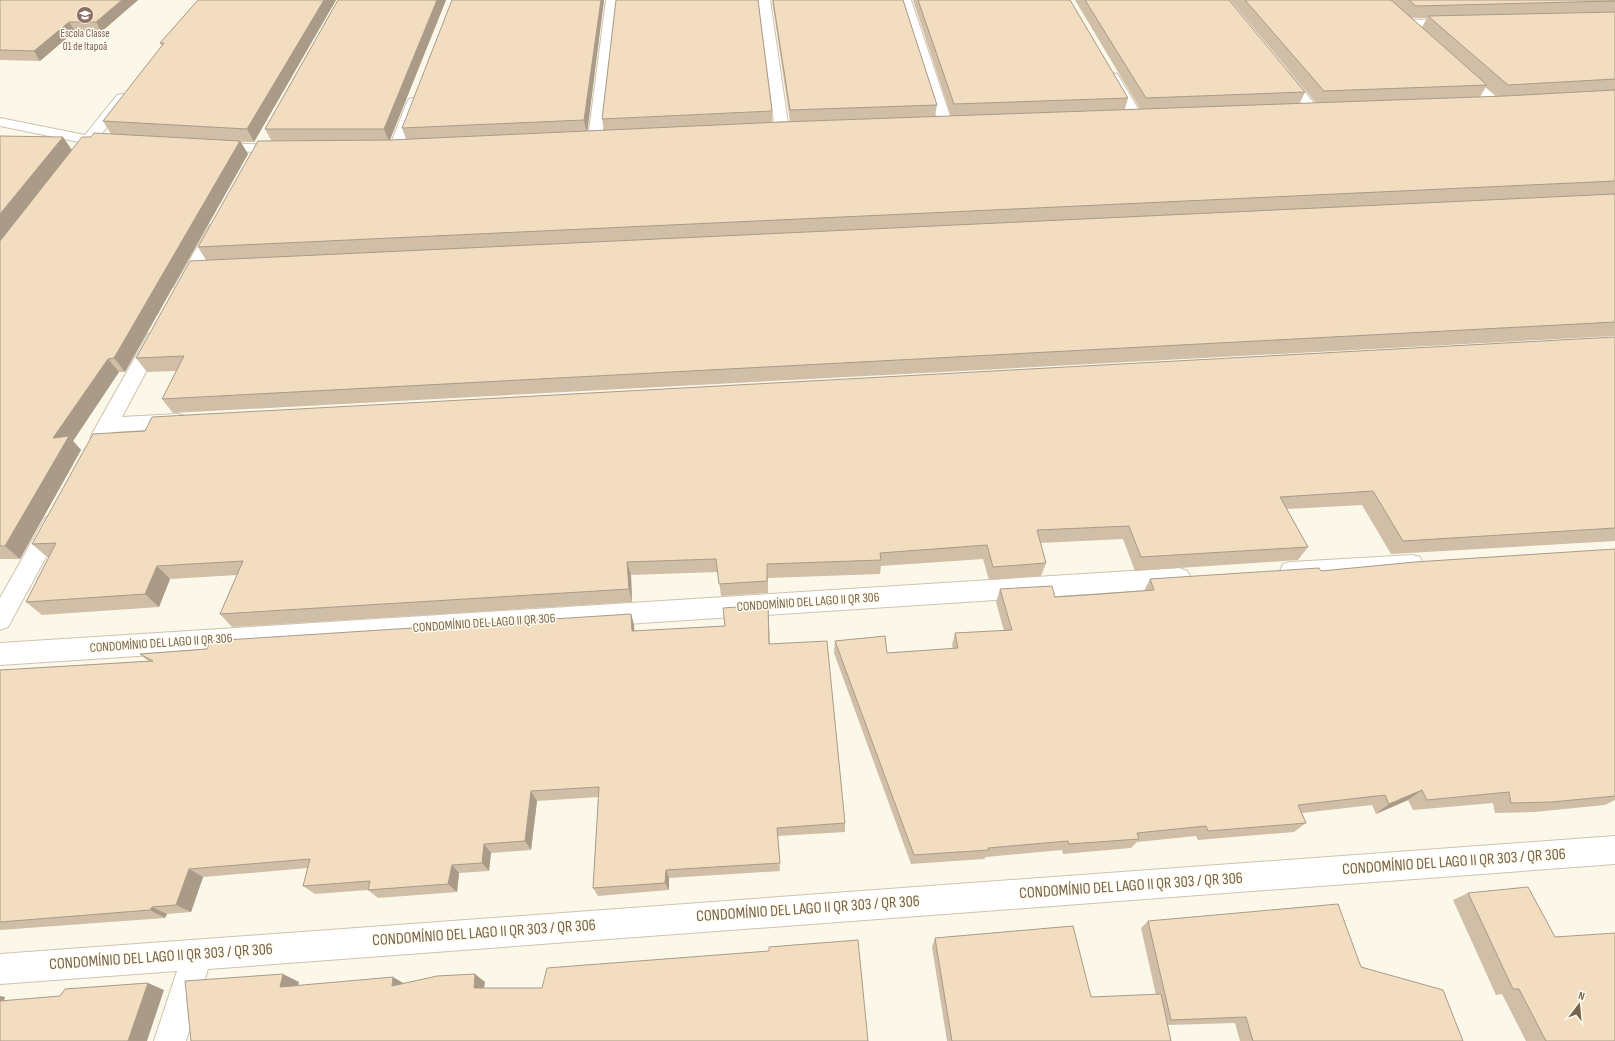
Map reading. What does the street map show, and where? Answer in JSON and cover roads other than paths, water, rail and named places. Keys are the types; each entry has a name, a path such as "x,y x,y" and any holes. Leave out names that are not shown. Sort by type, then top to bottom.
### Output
{"street":[{"path":"595,139 612,0"},
{"path":"764,0 782,130"},
{"path":"905,0 946,125"},
{"path":"1396,15 1419,35"},
{"path":"1407,24 1463,23"},
{"path":"1455,67 1496,104"},
{"path":"1278,68 1313,111"},
{"path":"1108,69 1136,117"},
{"path":"75,158 130,88"},
{"path":"396,148 419,89"},
{"path":"1480,105 1512,104"},
{"path":"1298,112 1329,111"},
{"path":"1120,118 1151,116"},
{"path":"0,122 89,140 120,142"},
{"path":"930,125 962,124"},
{"path":"766,131 798,130"},
{"path":"579,140 610,138"},
{"path":"198,146 298,149"},
{"path":"381,148 412,147"},
{"path":"174,303 200,269 226,209"},
{"path":"92,453 163,323"},
{"path":"107,425 195,420"},
{"path":"0,620 61,509"},
{"path":"1273,572 1432,562"},
{"name":"CONDOMÍNIO DEL LAGO II QR 306","path":"0,654 1201,577"},
{"name":"CONDOMÍNIO DEL LAGO II QR 303 / QR 306","path":"0,968 197,955 1615,850"},
{"path":"170,1041 197,955"}],"place":[{"name":"Escola Classe 01 de Itapoã","path":"85,15"}]}
